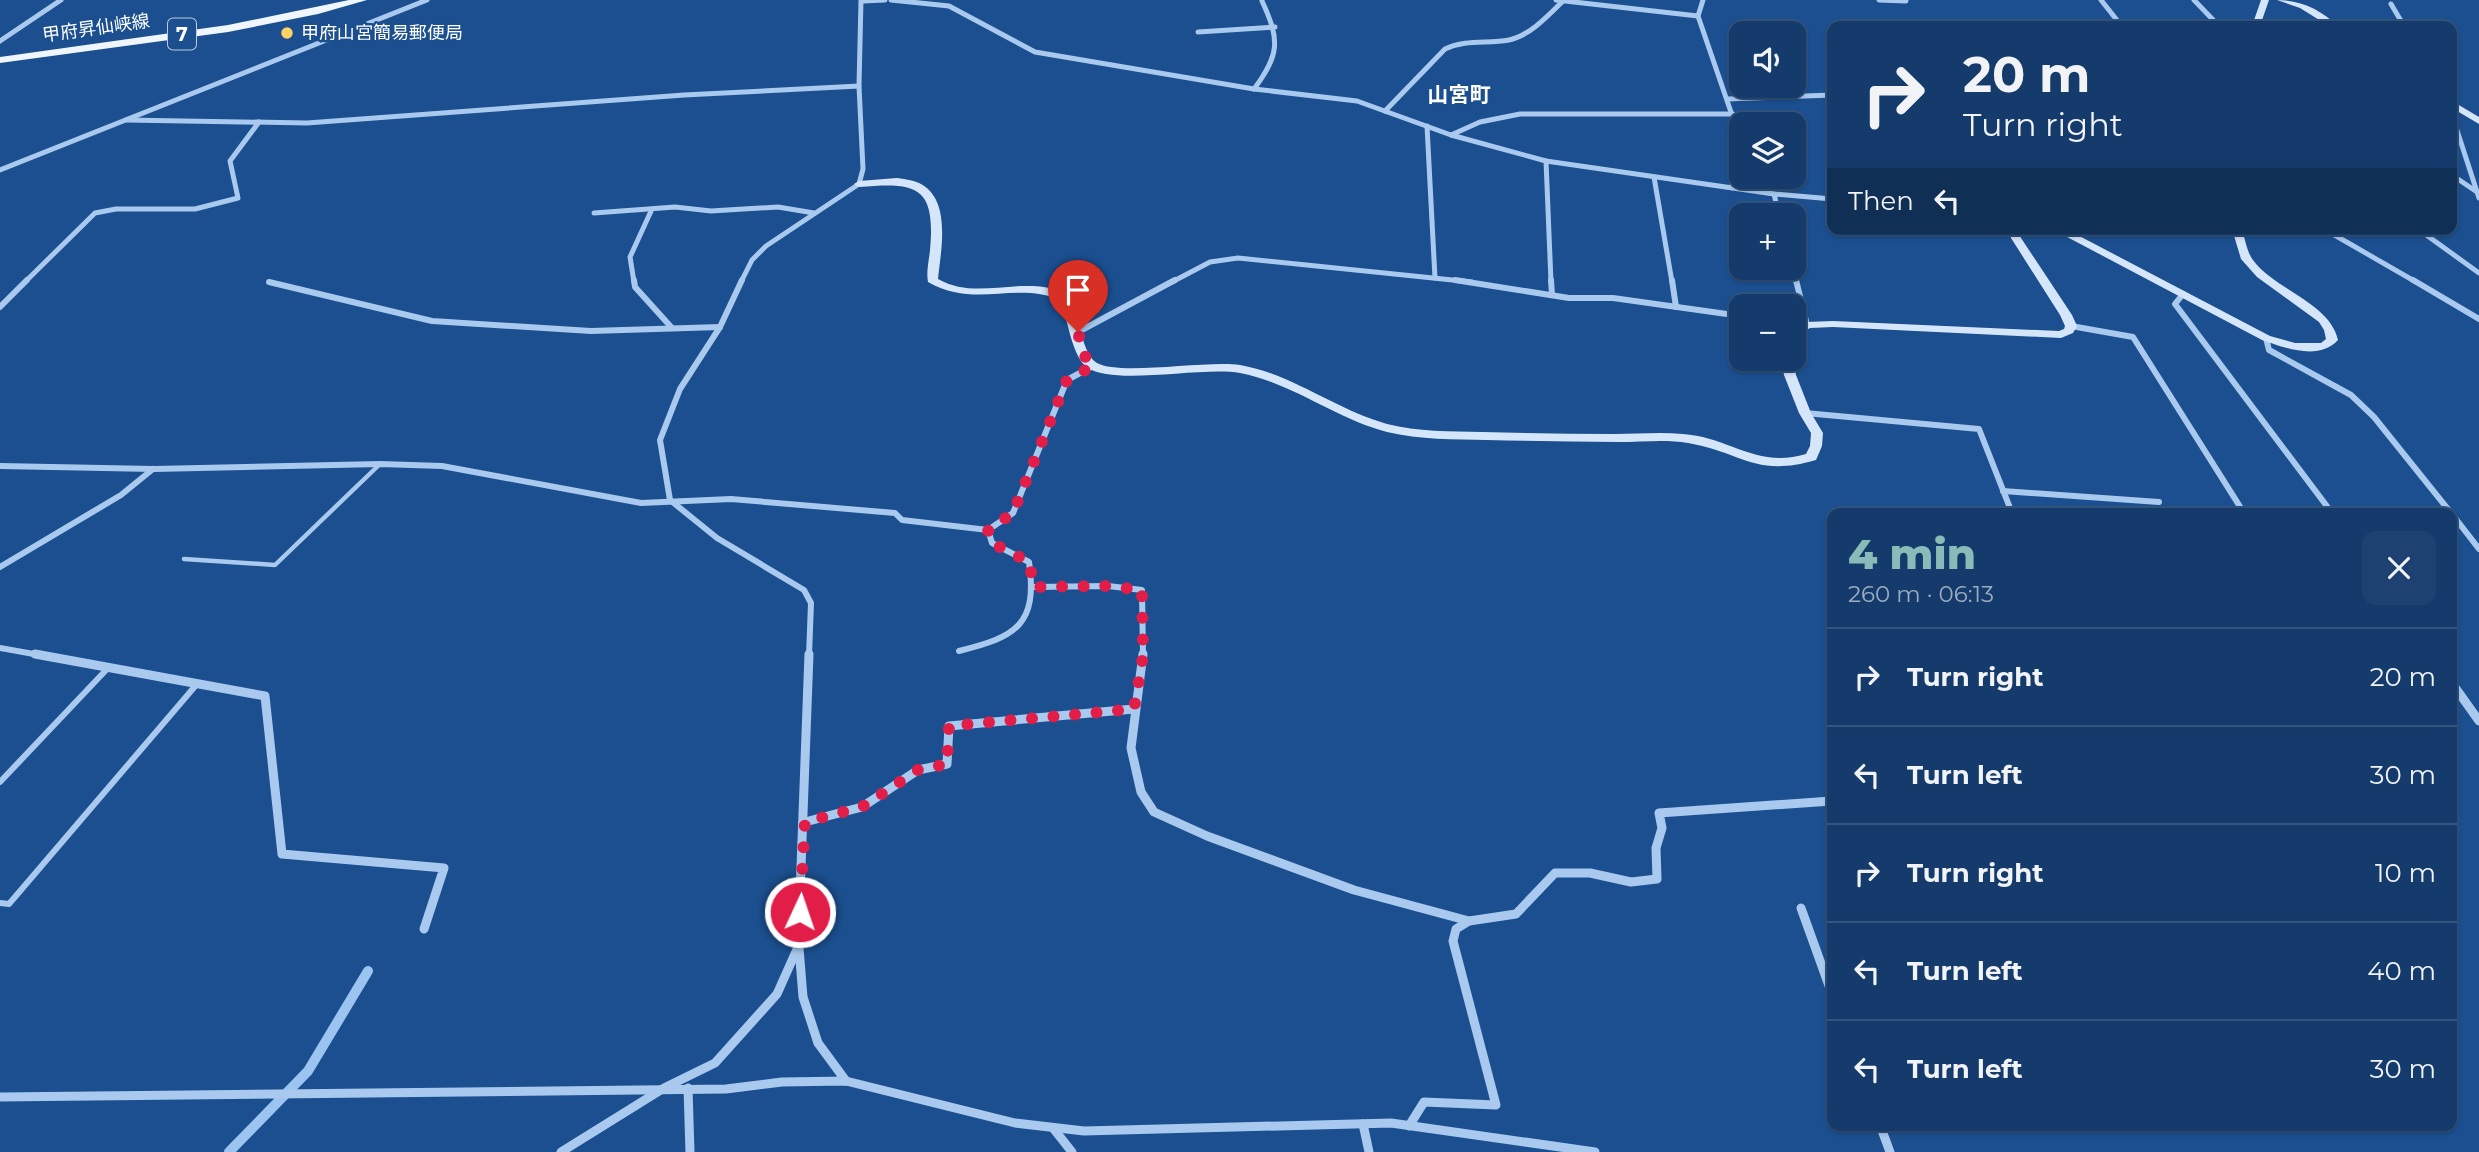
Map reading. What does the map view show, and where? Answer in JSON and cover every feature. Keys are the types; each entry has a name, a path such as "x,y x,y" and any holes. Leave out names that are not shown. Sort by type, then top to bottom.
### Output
{"main road":[{"name":"甲府昇仙峡線","path":"0,60 303,16 362,0"}],"street":[{"path":"0,41 61,0"},
{"path":"0,170 427,0"},
{"path":"859,184 863,169 859,86 862,1 885,0"},
{"path":"891,0 919,0 955,9 1035,52 1254,89 1357,101 1451,135 1546,161 1729,188"},
{"path":"1703,0 1698,16 1732,112"},
{"path":"1879,0 1906,1"},
{"path":"2101,0 2118,21"},
{"path":"2194,0 2214,21"},
{"path":"2258,21 2265,0"},
{"path":"2281,0 2303,6 2326,21"},
{"path":"1254,89 1276,57 1278,40 1275,27 1262,1"},
{"path":"1385,111 1445,49 1458,43 1512,40 1542,22 1559,1 1698,16"},
{"path":"2390,4 2401,21"},
{"path":"1198,32 1275,27"},
{"path":"126,120 307,124 684,95 859,86"},
{"path":"1728,99 1827,95"},
{"path":"2457,107 2479,121"},
{"path":"1451,135 1480,122 1520,114 1729,114"},
{"path":"0,307 95,213 113,207 152,210 219,207 238,198 230,161 259,122"},
{"path":"1427,126 1435,278"},
{"path":"2457,130 2479,198"},
{"path":"1546,161 1552,295"},
{"path":"1654,177 1676,307"},
{"path":"2457,178 2478,192"},
{"path":"846,1082 818,1043 803,997 799,947 811,603 804,590 717,538 670,500 660,440 680,388 720,327 752,260 766,246 859,184 900,181 916,185 930,195 935,208 937,230 932,280 942,289 961,291 1056,292 1066,298 1083,354 1093,366 1109,370 1196,366 1242,369 1366,422 1403,430 1486,436 1685,438 1703,441 1761,464 1795,464 1811,457 1816,446 1817,433 1805,413 1789,371"},
{"path":"1739,189 1827,199"},
{"path":"1774,194 1776,203"},
{"path":"594,213 675,207 711,211 778,207 815,213"},
{"path":"652,209 630,257 635,287 672,328"},
{"path":"2015,235 2071,326 2133,337 2241,508"},
{"path":"2068,235 2266,338 2294,347 2324,347 2332,340 2323,320 2261,275 2246,258 2239,235"},
{"path":"2334,235 2479,319"},
{"path":"2426,235 2479,273"},
{"path":"1078,332 1210,262 1223,259 1251,259 1435,278 1552,295 1613,298 1729,314"},
{"path":"1796,280 1807,325 2046,335 2062,335 2069,331 2071,326"},
{"path":"269,282 432,321 591,331 720,327"},
{"path":"2183,295 2175,304 2328,508"},
{"path":"2266,338 2269,350 2351,395 2374,416 2447,508"},
{"path":"0,466 154,469 380,464 442,466 641,503 731,499 895,513 902,520 988,530 1013,513 1067,380 1093,366"},
{"path":"1805,413 1979,429 2010,508"},
{"path":"0,567 121,495 154,469"},
{"path":"2003,491 2159,502"},
{"path":"2457,520 2479,548"},
{"path":"959,651 1005,638 1026,616 1034,587 1029,562 992,543 988,530"},
{"path":"1034,587 1108,586 1142,590 1143,656 1131,748 1141,792 1154,812 1207,836 1354,890 1469,921"},
{"path":"0,648 265,696 282,854 444,868 424,929"},
{"path":"2457,690 2479,722"},
{"path":"805,822 862,807 918,770 947,764 949,726 1134,709"},
{"path":"1409,1126 1424,1102 1496,1105 1454,941 1456,929 1469,921 1516,914 1555,873 1590,873 1632,882 1657,879 1656,848 1662,828 1659,813 1827,801"},
{"path":"1801,908 1827,980"},
{"path":"561,1152 664,1088 715,1063 777,994 799,947"},
{"path":"0,1097 726,1089 782,1082 846,1082 1015,1124 1084,1131 1391,1123 1595,1152"},
{"path":"688,1088 690,1152"},
{"path":"1363,1124 1369,1152"},
{"path":"1053,1128 1072,1152"},
{"path":"1882,1131 1890,1152"}],"lane":[{"path":"184,559 275,565 380,464"},
{"path":"0,782 108,668"},
{"path":"0,903 9,904 197,684"}],"waterway":[{"path":"229,1152 308,1071 368,971"}],"place":[{"name":"甲府山宮簡易郵便局","path":"287,33"}],"district":[{"name":"山宮町","path":"1459,95"}],"route":[{"path":"800,912 805,822 862,807 918,770 947,764 949,726 1134,709 1143,656 1142,590 1108,586 1034,587 1029,562 992,543 988,530 1013,513 1067,380 1093,366 1083,354 1078,332"}]}
